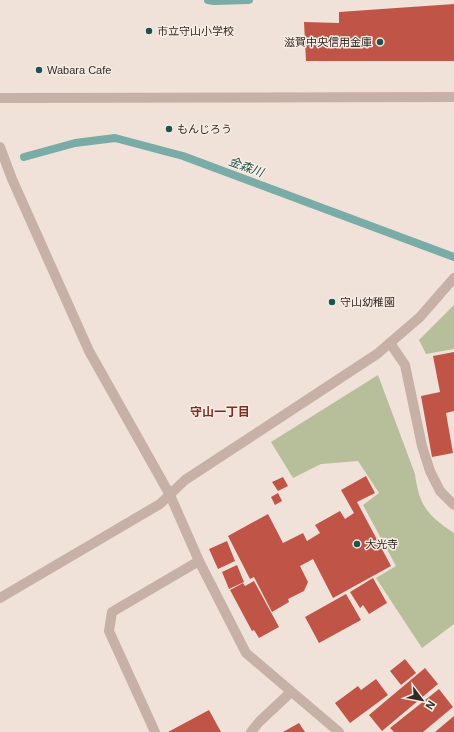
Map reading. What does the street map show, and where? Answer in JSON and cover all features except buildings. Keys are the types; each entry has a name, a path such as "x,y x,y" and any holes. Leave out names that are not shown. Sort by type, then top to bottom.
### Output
{"street":[{"path":"0,98 454,97"},
{"path":"0,147 12,179 89,351 170,495 199,561 246,653 339,732"},
{"path":"0,598 160,504 185,480 377,354 420,317 454,278"},
{"path":"390,343 404,365 422,446 430,471 440,491 454,504"},
{"path":"155,732 109,631 112,612 199,561"},
{"path":"251,732 292,692"}],"green space":[{"path":"454,305 454,349 426,354 419,340"},
{"path":"378,375 415,474 422,502 431,515 454,533 454,624 422,648 376,578 396,566 363,505 379,493 358,461 321,464 293,478 271,442"}],"waterway":[{"path":"208,0 249,0"},
{"name":"金森川","path":"24,157 75,143 115,138 183,156 454,257"}],"place":[{"name":"市立守山小学校","path":"149,31"},
{"name":"滋賀中央信用金庫","path":"380,42"},
{"name":"Wabara Cafe","path":"39,70"},
{"name":"もんじろう","path":"169,129"},
{"name":"守山幼稚園","path":"332,302"},
{"name":"大光寺","path":"357,544"}],"district":[{"name":"守山一丁目","path":"220,412"}]}
